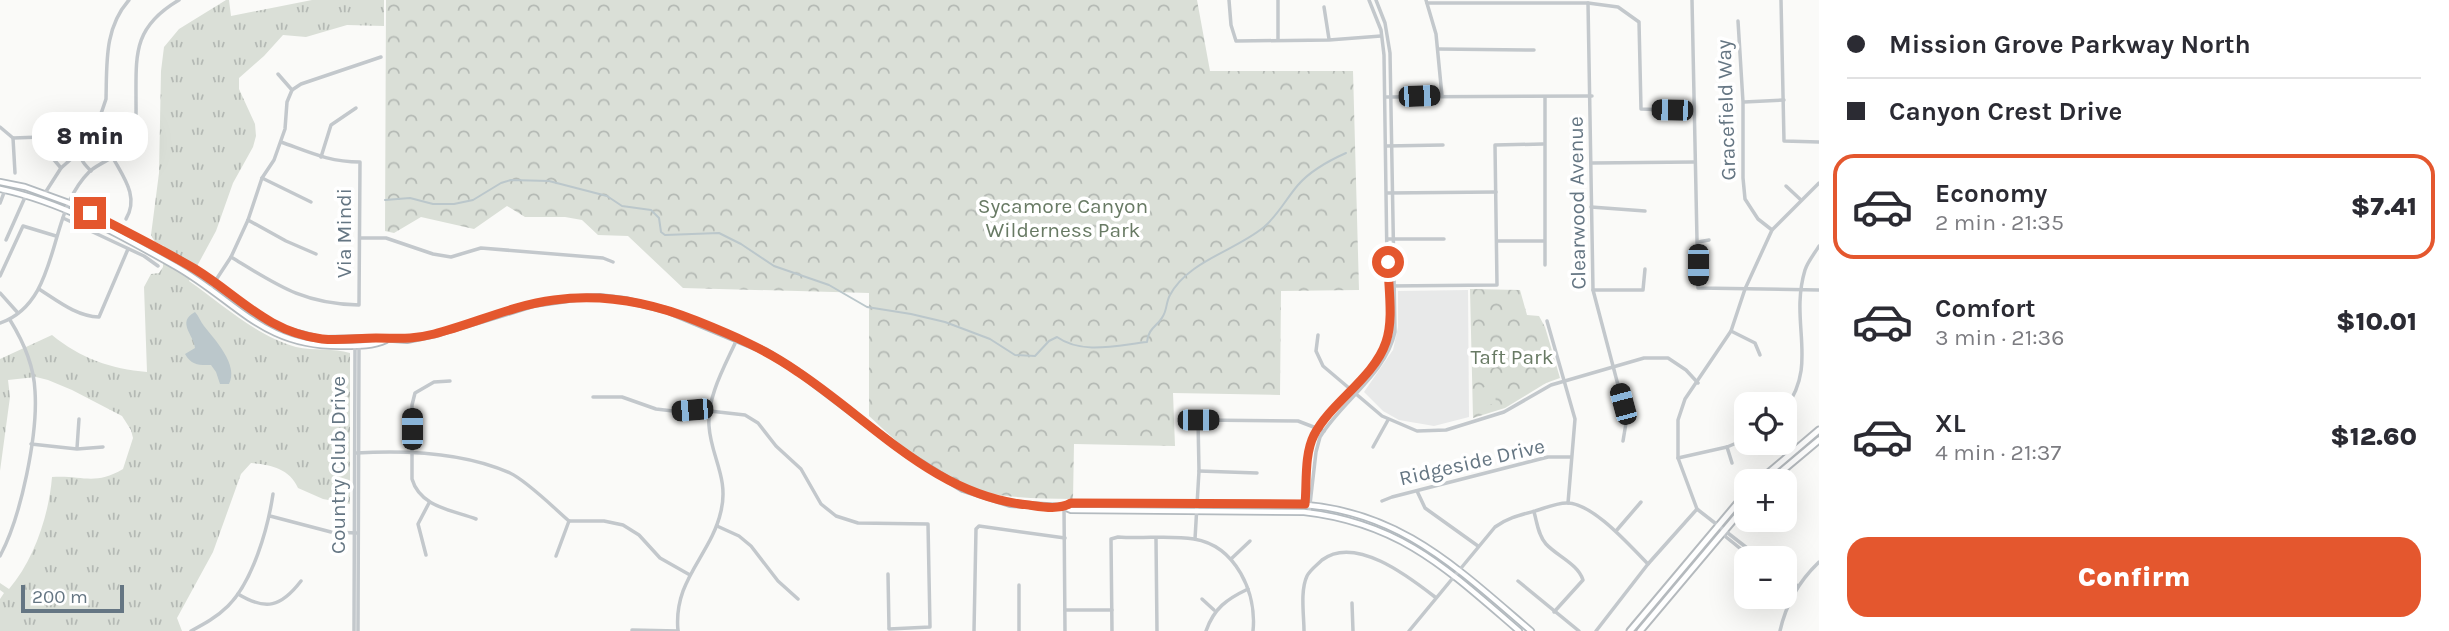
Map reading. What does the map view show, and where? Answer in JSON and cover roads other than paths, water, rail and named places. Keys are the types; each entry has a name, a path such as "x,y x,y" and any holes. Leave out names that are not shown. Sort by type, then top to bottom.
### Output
{"main road":[{"path":"0,182 45,193 69,203 180,260 214,282 257,316 283,329 321,339 407,340 436,334 534,303 553,300 600,297 642,303 666,310 765,351 800,373 905,453 963,489 1010,504 1064,507 1071,510 1307,512 1341,517 1389,533 1426,554 1519,631"},
{"path":"2,189 66,210 174,266 210,289 251,321 279,335 319,345 376,345 387,340"},
{"path":"1773,469 1819,430"},
{"path":"1784,469 1819,440"},
{"path":"1064,507 1071,503 1308,505 1369,517 1413,538 1458,569 1531,631"},
{"path":"1630,631 1734,507"},
{"path":"1640,631 1734,519"}],"street":[{"path":"91,171 79,152 103,109 106,99 109,36 117,15 129,0"},
{"path":"0,323 10,320 39,289 47,273 63,217 78,185 91,171 125,149 136,121 136,58 140,44 155,16 179,0"},
{"path":"1229,0 1231,26 1236,41 1329,40 1384,35"},
{"path":"1278,0 1278,40"},
{"path":"1352,392 1383,360 1392,342 1395,324 1390,53 1369,0"},
{"path":"1307,512 1315,452 1321,430 1378,358 1387,340 1384,35 1376,0"},
{"path":"1692,0 1698,288 1819,290"},
{"path":"1781,0 1784,141 1819,142"},
{"path":"1442,96 1435,26 1426,2 1588,3 1618,7 1639,22 1641,109 1694,111"},
{"name":"Clearwood Avenue","path":"1588,3 1592,96 1593,290 1626,423 1623,441"},
{"path":"1324,7 1329,40"},
{"name":"Gracefield Way","path":"1738,21 1745,199 1758,219 1772,230"},
{"path":"1438,50 1534,50"},
{"path":"210,289 231,257 248,220 262,178 274,160 285,129 287,102 292,90 301,84 381,57"},
{"path":"278,74 292,90"},
{"path":"1385,97 1592,96"},
{"path":"1545,97 1545,265"},
{"path":"1743,102 1784,100"},
{"path":"281,142 321,158 331,125 356,108"},
{"path":"0,127 13,138 41,137 44,148 61,168"},
{"path":"13,138 15,173"},
{"path":"1388,286 1497,285 1495,145 1543,144"},
{"path":"1386,146 1443,145"},
{"path":"45,193 61,168 79,152"},
{"path":"113,158 131,192 132,210 127,219"},
{"name":"Via Mindi","path":"231,257 299,296 318,302 359,305 360,162 338,162 321,158"},
{"path":"1591,163 1694,162"},
{"path":"262,178 311,202"},
{"path":"1737,546 1697,509 1678,458 1678,420 1685,400 1731,331 1745,289 1772,230 1819,183"},
{"path":"1786,186 1801,200"},
{"path":"0,203 2,189"},
{"path":"1387,193 1496,192"},
{"path":"6,240 26,195"},
{"path":"1591,207 1645,212"},
{"path":"63,217 158,266"},
{"path":"248,220 316,254"},
{"path":"0,276 23,226 56,236"},
{"path":"360,238 386,238 433,254 451,257 481,248 613,261"},
{"path":"1387,239 1444,239"},
{"path":"1698,242 1709,240"},
{"path":"1497,241 1544,241"},
{"path":"1809,353 1802,290 1806,268 1819,246"},
{"path":"39,289 73,310 99,317 128,249"},
{"path":"1593,290 1643,290 1645,269"},
{"path":"0,292 18,313"},
{"path":"0,556 17,510 31,444 35,391 33,374 22,341 10,320"},
{"path":"1546,321 1575,419 1568,503"},
{"path":"1731,331 1755,343 1760,355"},
{"path":"1318,335 1316,351 1319,360 1352,392 1388,420 1417,431 1446,430 1504,412 1542,390 1644,358 1668,358 1686,370 1698,383"},
{"name":"Country Club Drive","path":"356,339 356,631"},
{"path":"632,630 678,631 677,615 681,593 717,526 723,505 723,489 710,433 709,411 713,393 737,339"},
{"path":"450,381 434,382 415,393 412,405 412,480 415,489 429,503 476,519"},
{"path":"1797,397 1802,392"},
{"path":"593,397 622,397 656,409 673,411 737,413 758,423 778,449 803,471 821,504 838,517 855,523 928,524 929,628 889,630 888,574"},
{"path":"77,449 79,419"},
{"path":"1195,539 1198,511 1198,420 1298,421 1321,430"},
{"path":"1373,447 1388,420"},
{"path":"31,444 77,449 103,447"},
{"path":"1678,458 1734,444"},
{"path":"1727,447 1731,463"},
{"path":"356,453 439,454 512,474 569,521 604,521 628,527 660,558 690,575"},
{"name":"Ridgeside Drive","path":"1382,501 1548,457 1571,457"},
{"path":"1199,471 1257,473"},
{"path":"1417,491 1425,508 1478,546"},
{"path":"191,631 219,614 238,594 254,562 270,516 273,494"},
{"path":"1616,531 1641,502"},
{"path":"426,555 418,524 429,503"},
{"path":"1409,631 1458,569 1504,521 1534,512 1568,503 1582,506 1616,531 1648,564"},
{"path":"1064,507 1065,631"},
{"path":"1597,631 1648,564 1697,509"},
{"path":"1534,512 1540,536 1577,570 1583,580 1554,612"},
{"path":"270,516 331,532 356,533"},
{"path":"556,556 569,521"},
{"path":"717,526 751,546 780,584 798,599"},
{"path":"974,631 976,528 979,526 1065,538"},
{"path":"1723,531 1730,533 1746,546"},
{"path":"1112,631 1111,540 1118,537 1195,539 1216,548 1231,559 1248,589 1254,607 1253,631"},
{"path":"1156,538 1157,631"},
{"path":"1231,559 1250,541"},
{"path":"1304,631 1304,589 1307,577 1313,569 1335,553 1355,552 1375,559 1410,579 1435,598"},
{"path":"1798,586 1819,562"},
{"path":"238,594 256,603 273,604 287,597 300,581"},
{"path":"1518,581 1579,631"},
{"path":"1019,585 1019,631"},
{"path":"1206,631 1214,610 1231,597 1248,589"},
{"path":"1202,599 1214,610"},
{"path":"1352,603 1353,631"},
{"path":"1780,631 1787,609"},
{"path":"1065,610 1112,610"}],"waterway":[{"path":"385,200 410,198 433,204 454,204 473,200 511,180 549,181 607,196 622,206 651,210 659,218 661,232 665,235 719,233 774,266 829,285 867,307 945,322 990,339 1015,355 1035,356 1049,341 1057,337 1067,343 1089,347 1147,342 1149,333 1164,314 1170,295 1188,273 1264,227 1303,180 1320,166 1346,153"}],"park label":[{"name":"Sycamore Canyon Wilderness Park","path":"1063,218"},
{"name":"Taft Park","path":"1512,357"}]}
